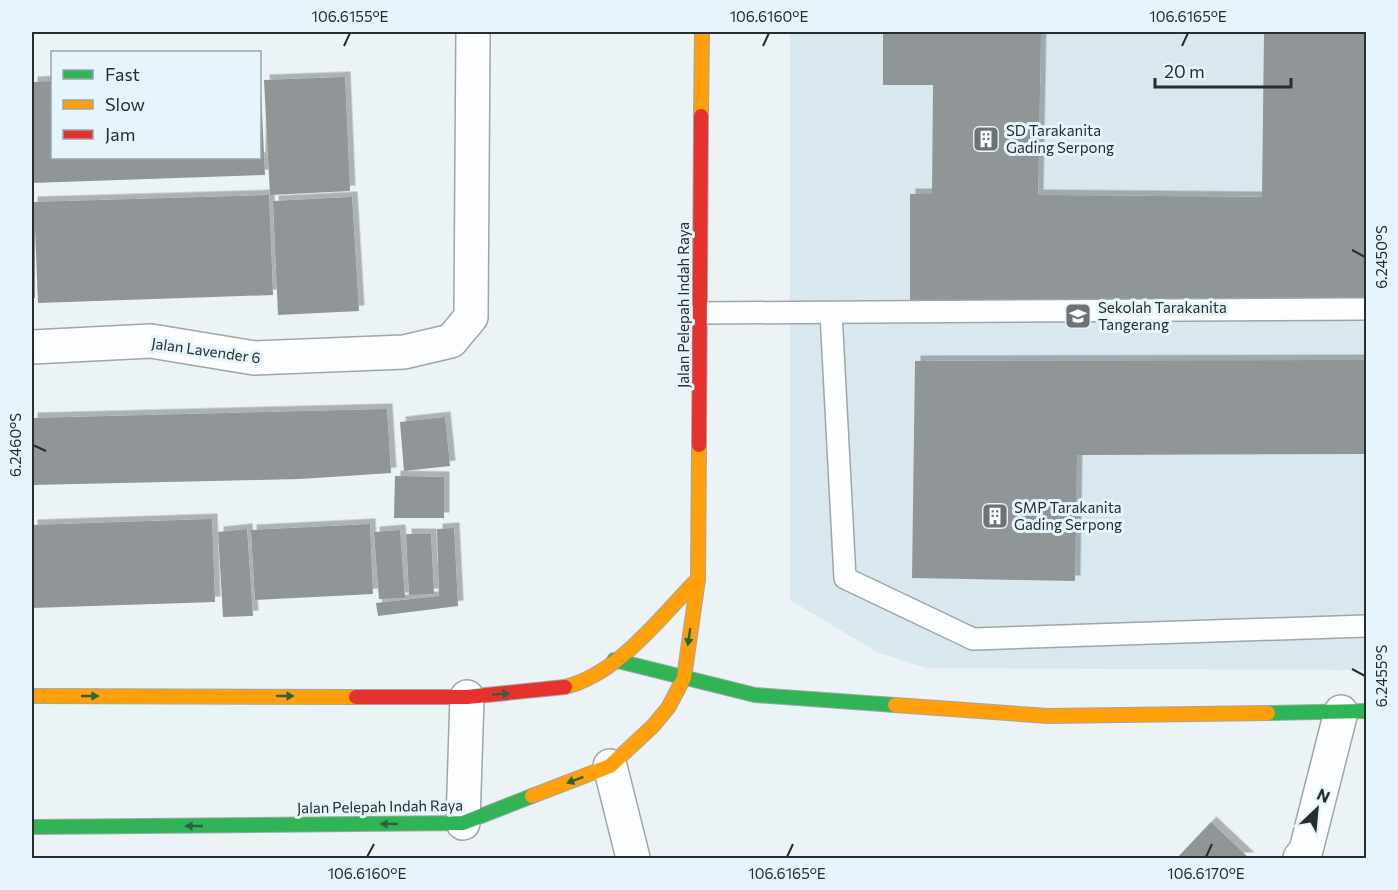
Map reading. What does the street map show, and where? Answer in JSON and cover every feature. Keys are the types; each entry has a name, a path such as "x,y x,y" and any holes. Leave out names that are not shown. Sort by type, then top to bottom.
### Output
{"street":[{"name":"Jalan Lavender 6","path":"32,347 152,341 254,358 404,352 451,341 471,317 473,32"},
{"name":"Jalan Pelepah Indah Raya","path":"32,827 463,824 610,766 653,726 668,708 684,678 698,579 702,32"},
{"path":"32,696 467,696 535,692 579,683 614,660 698,579"},
{"path":"614,660 755,695 1048,716 1354,711 1306,850 1300,858"},
{"path":"463,824 467,696"},
{"path":"610,766 633,858"}],"lane":[{"path":"700,313 1366,309"},
{"path":"831,313 845,578 973,639 1366,626"}],"shaded area":[{"name":"Sekolah Tarakanita Tangerang","path":"790,32 1366,32 1366,670 926,668 877,652 790,600"}],"building":[{"name":"SD Tarakanita Gading Serpong","path":"883,32 1041,32 1038,195 1262,197 1264,32 1366,32 1366,304 910,301 910,194 932,194 933,85 883,85"},
{"path":"345,77 350,191 270,195 264,80"},
{"path":"51,81 51,159 261,159 261,91 265,175 32,183 32,82"},
{"path":"269,195 273,295 38,303 35,229 35,298 32,298 32,202"},
{"path":"352,197 359,311 278,315 273,201"},
{"name":"SMP Tarakanita Gading Serpong","path":"1366,360 1366,454 1077,455 1075,581 912,578 915,361"},
{"path":"387,409 391,473 300,479 32,485 32,418"},
{"path":"445,417 450,466 404,471 400,422"},
{"path":"395,476 444,477 444,518 394,518"},
{"path":"212,519 215,602 32,608 32,525"},
{"path":"370,524 373,594 255,600 251,530"},
{"path":"454,528 458,606 378,616 376,603 439,596 437,529"},
{"path":"247,529 253,616 223,617 218,532"},
{"path":"400,530 405,598 379,599 374,532"},
{"path":"406,534 431,534 434,594 409,595"},
{"path":"1211,822 1249,858 1177,858"}],"traffic: fast":[{"path":"614,660 755,695 895,705"},
{"path":"1268,713 1366,711"},
{"path":"32,827 463,823 532,796"}],"traffic: slow":[{"path":"701,116 702,32"},
{"path":"532,796 610,766 653,726 668,708 684,678 698,579 699,445"},
{"path":"565,687 604,670 621,657 698,579"},
{"path":"32,696 356,697"},
{"path":"895,705 1048,716 1268,713"}],"traffic: jam":[{"path":"699,445 701,116"},
{"path":"356,697 467,697 565,687"}],"place":[{"name":"SD Tarakanita Gading Serpong","path":"986,139"},
{"name":"Sekolah Tarakanita Tangerang","path":"1078,316"},
{"name":"SMP Tarakanita Gading Serpong","path":"995,516"}]}
